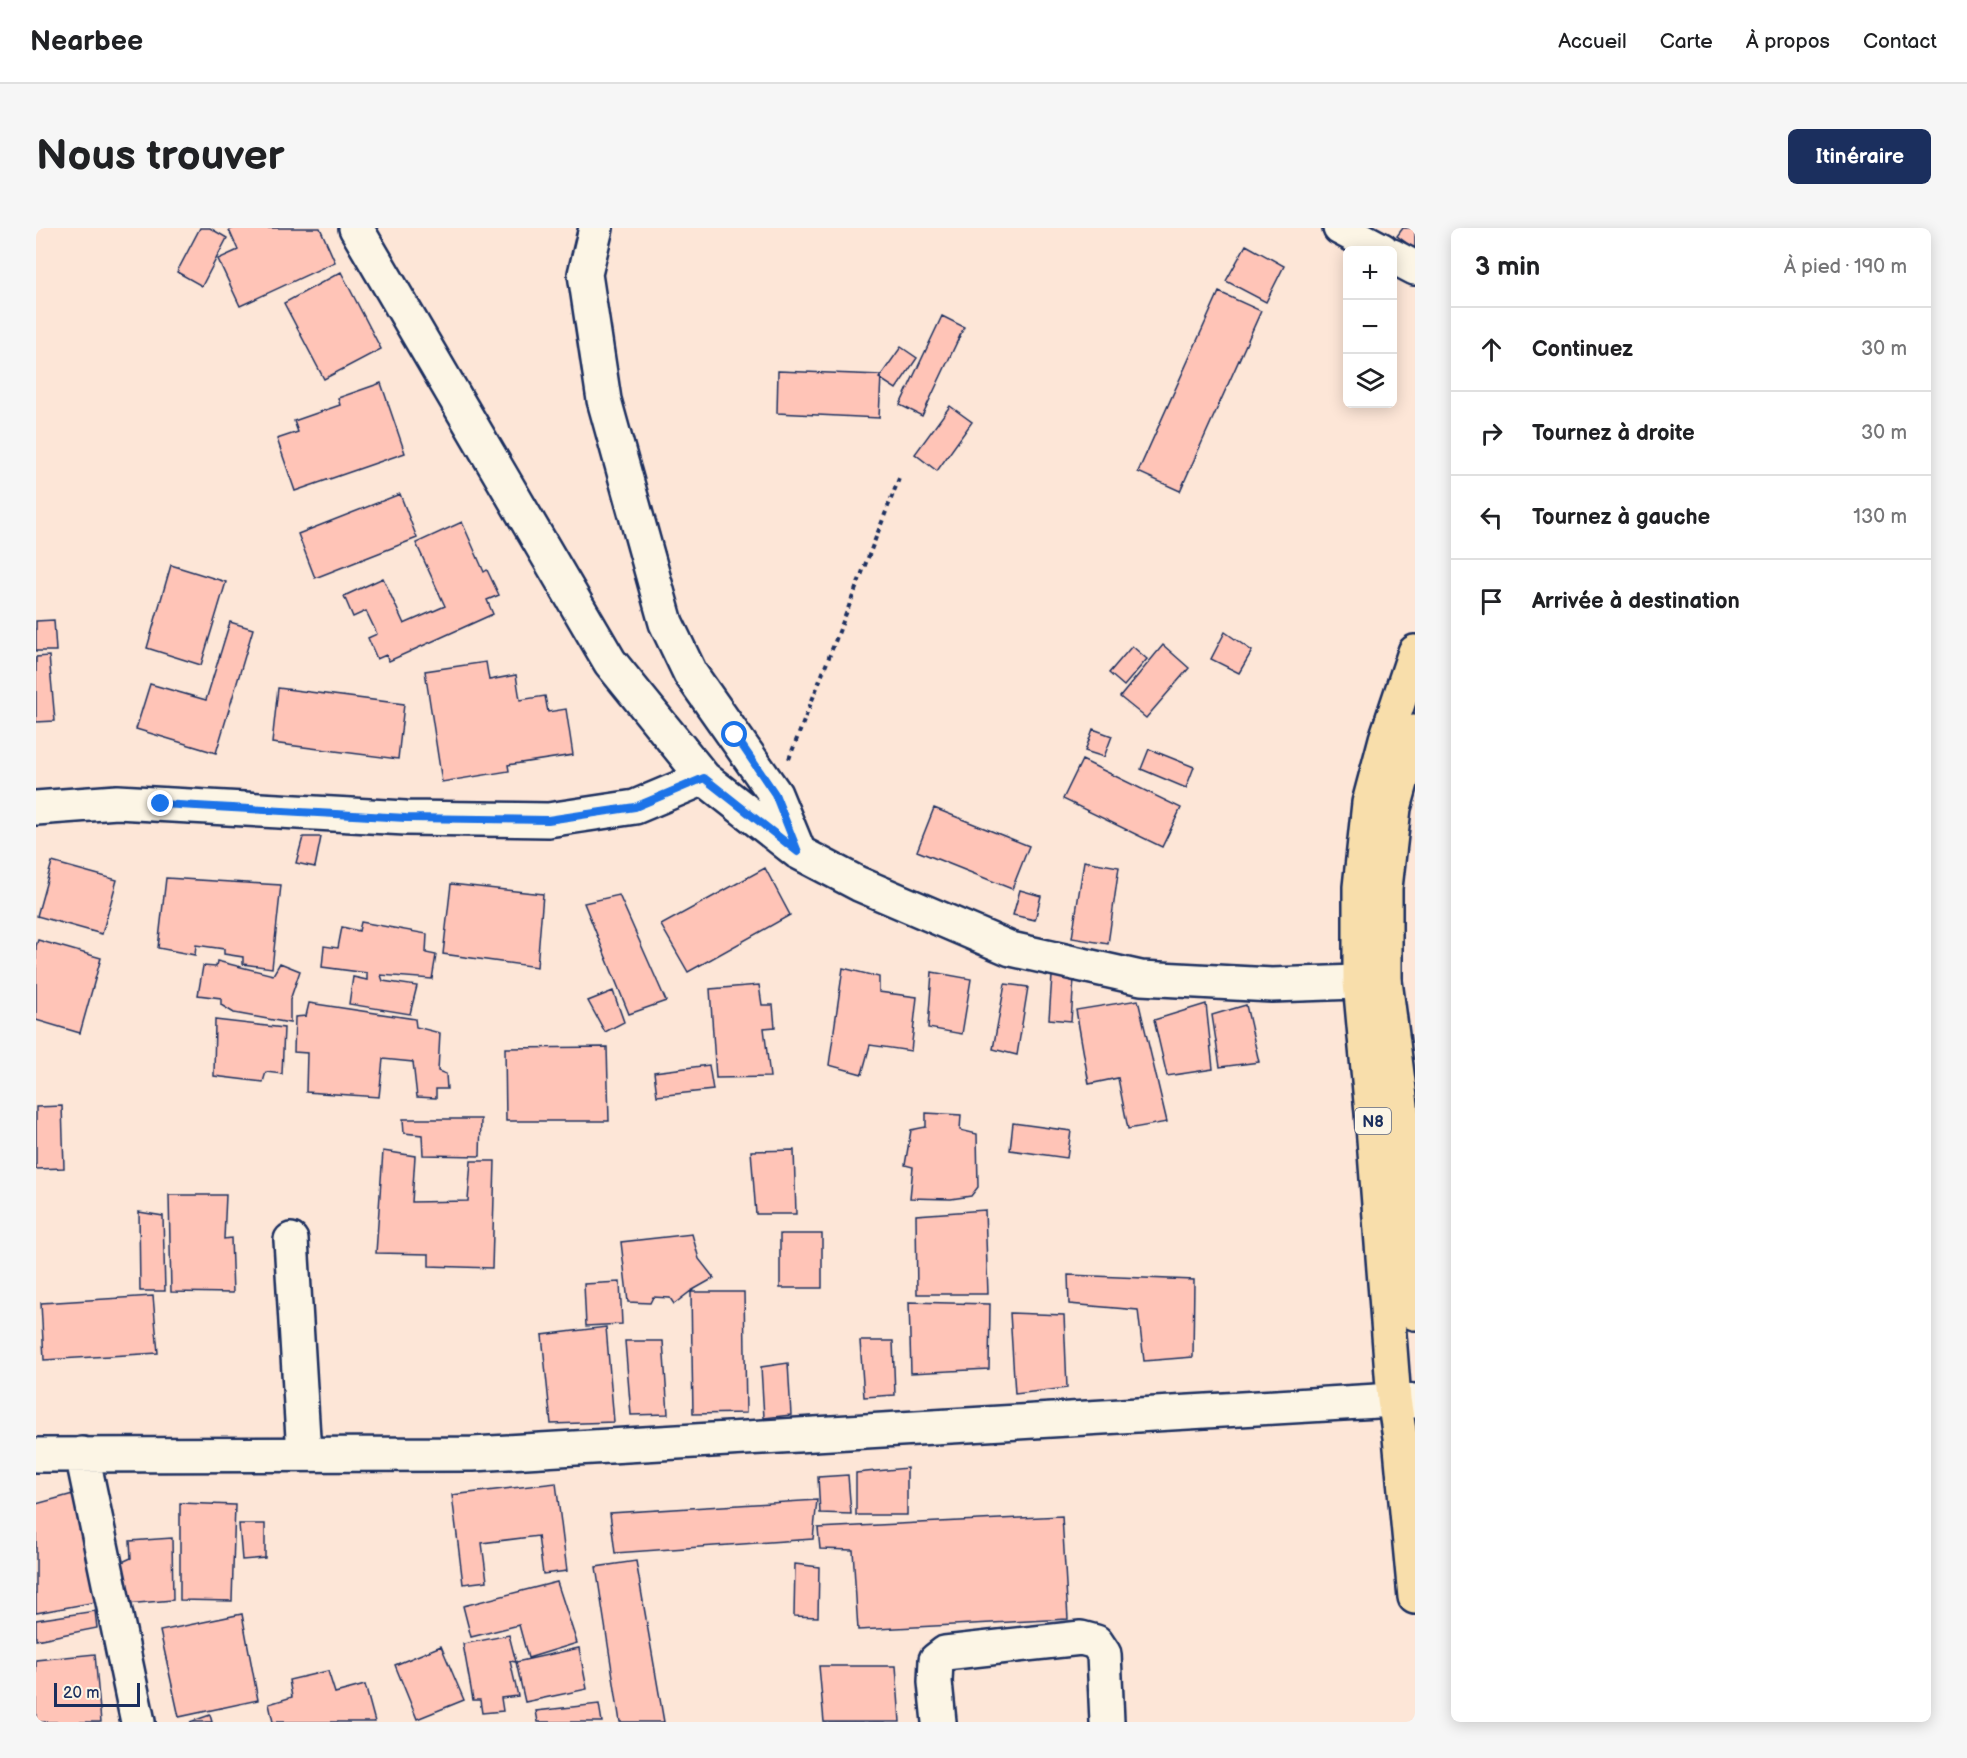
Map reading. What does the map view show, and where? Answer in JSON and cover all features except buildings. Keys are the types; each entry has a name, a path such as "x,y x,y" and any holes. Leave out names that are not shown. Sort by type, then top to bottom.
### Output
{"highway":[{"name":"N8","path":"1415,651 1386,739 1369,803 1360,887 1372,981 1372,1113 1405,1400 1400,1437 1415,1597"},
{"name":"N8","path":"1415,732 1394,808 1372,981 1408,1102 1415,1313"}],"street":[{"path":"356,228 610,662 704,778 798,852 859,884 1011,949 1141,978 1272,985 1372,981"},
{"path":"596,228 585,274 604,400 666,623 690,673 775,794 798,852"},
{"path":"1340,228 1374,246"},
{"path":"1397,259 1415,268"},
{"path":"36,808 117,802 406,818 548,820 635,807 704,778"},
{"path":"291,1240 304,1454"},
{"path":"36,1455 472,1454 1405,1400"},
{"path":"82,1454 138,1722"},
{"path":"939,1722 935,1682 936,1660 945,1653 1081,1638 1096,1642 1104,1654 1107,1722"}],"path":[{"path":"775,794 900,476"}],"route":[{"path":"161,804 406,818 548,820 635,807 704,778 798,852 775,794 735,735"}]}
